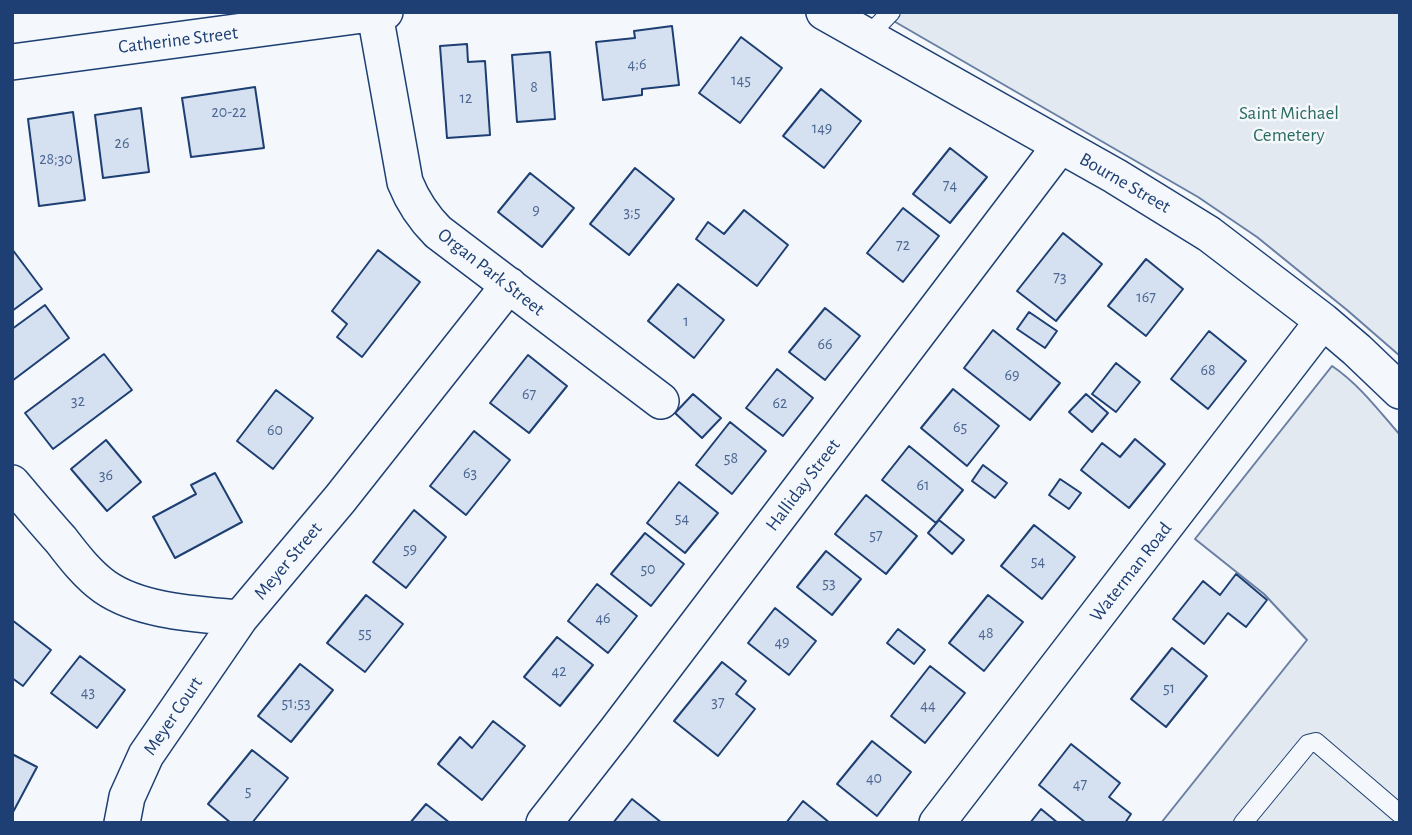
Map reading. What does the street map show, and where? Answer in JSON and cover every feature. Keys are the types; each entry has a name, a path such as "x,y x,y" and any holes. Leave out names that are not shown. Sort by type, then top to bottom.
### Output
{"street":[{"name":"Bourne Street","path":"824,12 1115,176 1209,234 1323,321 1400,391"},
{"name":"Catherine Street","path":"12,62 380,13"},
{"name":"Organ Park Street","path":"380,13 405,182 412,201 424,218 438,232 661,401"},
{"name":"Halliday Street","path":"544,823 1059,146"},
{"name":"Meyer Street","path":"12,483 89,573 105,587 144,604 240,618 340,499 509,285"},
{"name":"Waterman Road","path":"937,823 1323,321"},
{"name":"Meyer Court","path":"122,823 127,797 146,755 240,618"}],"lane":[{"path":"867,37 891,12"},
{"path":"1243,823 1308,744 1316,743 1400,814"}],"green space":[{"name":"Saint Michael Cemetery","path":"878,12 1400,12 1400,356 1257,237 1198,197"},
{"path":"1332,366 1360,389 1400,435 1400,823 1161,823 1307,640 1264,594 1195,539"}],"building":[{"path":"672,26 679,85 642,89 642,95 603,100 596,42 635,38 634,31"},
{"path":"741,37 782,68 740,123 699,93"},
{"path":"467,44 468,62 485,61 490,135 447,138 440,46"},
{"path":"550,52 555,119 517,122 512,55"},
{"path":"255,87 264,148 191,157 182,98"},
{"path":"821,89 861,121 824,168 783,136"},
{"path":"141,108 149,172 103,178 95,115"},
{"path":"73,112 85,200 39,206 28,119"},
{"path":"950,148 987,177 950,223 913,194"},
{"path":"635,168 674,199 629,255 590,224"},
{"path":"530,173 574,208 542,247 498,212"},
{"path":"903,208 939,236 903,282 867,253"},
{"path":"744,210 788,245 757,286 696,239 708,222 724,234"},
{"path":"1063,233 1102,264 1056,321 1017,291"},
{"path":"12,249 42,289 12,311"},
{"path":"378,250 420,282 362,357 337,337 347,324 332,311"},
{"path":"1146,259 1183,289 1146,336 1108,306"},
{"path":"678,284 724,320 694,358 648,321"},
{"path":"45,305 69,338 12,381 12,329"},
{"path":"825,308 860,336 825,380 789,352"},
{"path":"1029,312 1057,331 1045,348 1017,329"},
{"path":"993,330 1060,383 1030,420 964,368"},
{"path":"1209,331 1246,361 1208,409 1171,379"},
{"path":"104,354 132,390 53,449 25,413"},
{"path":"528,355 567,386 529,433 490,403"},
{"path":"1116,363 1140,382 1116,412 1092,394"},
{"path":"777,369 813,398 783,436 746,408"},
{"path":"953,389 999,426 967,466 921,428"},
{"path":"276,390 313,418 273,469 237,441"},
{"path":"693,394 721,418 702,438 675,413"},
{"path":"1086,394 1108,413 1092,432 1069,412"},
{"path":"730,422 766,451 732,494 696,465"},
{"path":"474,431 510,460 466,515 430,486"},
{"path":"1135,439 1165,464 1129,508 1081,470 1102,443 1120,457"},
{"path":"106,440 141,482 107,511 71,469"},
{"path":"909,446 963,490 936,523 882,480"},
{"path":"983,465 1007,483 995,498 972,481"},
{"path":"215,473 242,522 175,558 153,517 196,494 191,485"},
{"path":"1060,479 1081,493 1069,509 1049,495"},
{"path":"679,482 718,513 685,553 647,523"},
{"path":"866,495 917,536 886,574 835,534"},
{"path":"414,510 446,537 406,588 373,562"},
{"path":"939,520 964,540 952,554 928,533"},
{"path":"1034,525 1075,557 1042,599 1001,566"},
{"path":"645,533 684,564 651,606 611,574"},
{"path":"826,551 861,579 832,615 797,587"},
{"path":"1236,574 1267,600 1246,627 1228,613 1204,644 1173,619 1203,581 1220,595"},
{"path":"597,584 637,616 608,653 568,621"},
{"path":"366,595 403,624 365,672 327,643"},
{"path":"988,595 1023,622 984,671 949,643"},
{"path":"775,608 816,641 789,675 748,643"},
{"path":"12,620 51,650 23,686 12,678"},
{"path":"898,629 925,650 914,664 887,643"},
{"path":"557,637 593,665 560,706 524,677"},
{"path":"1172,648 1207,676 1166,727 1131,699"},
{"path":"80,656 125,690 97,728 51,693"},
{"path":"722,662 746,681 736,694 755,709 718,756 674,721"},
{"path":"300,664 333,690 291,742 258,716"},
{"path":"930,666 965,693 925,743 891,716"},
{"path":"493,721 525,746 482,800 438,764 460,737 472,748"},
{"path":"872,741 911,772 877,816 837,784"},
{"path":"1071,744 1120,783 1109,797 1131,814 1125,823 1086,823 1039,785"},
{"path":"252,750 288,778 252,823 231,823 208,804"},
{"path":"12,754 37,767 12,814"},
{"path":"632,799 662,823 613,823"},
{"path":"803,801 830,823 786,823"},
{"path":"426,804 450,823 410,823"},
{"path":"1041,809 1058,823 1030,823"}]}
